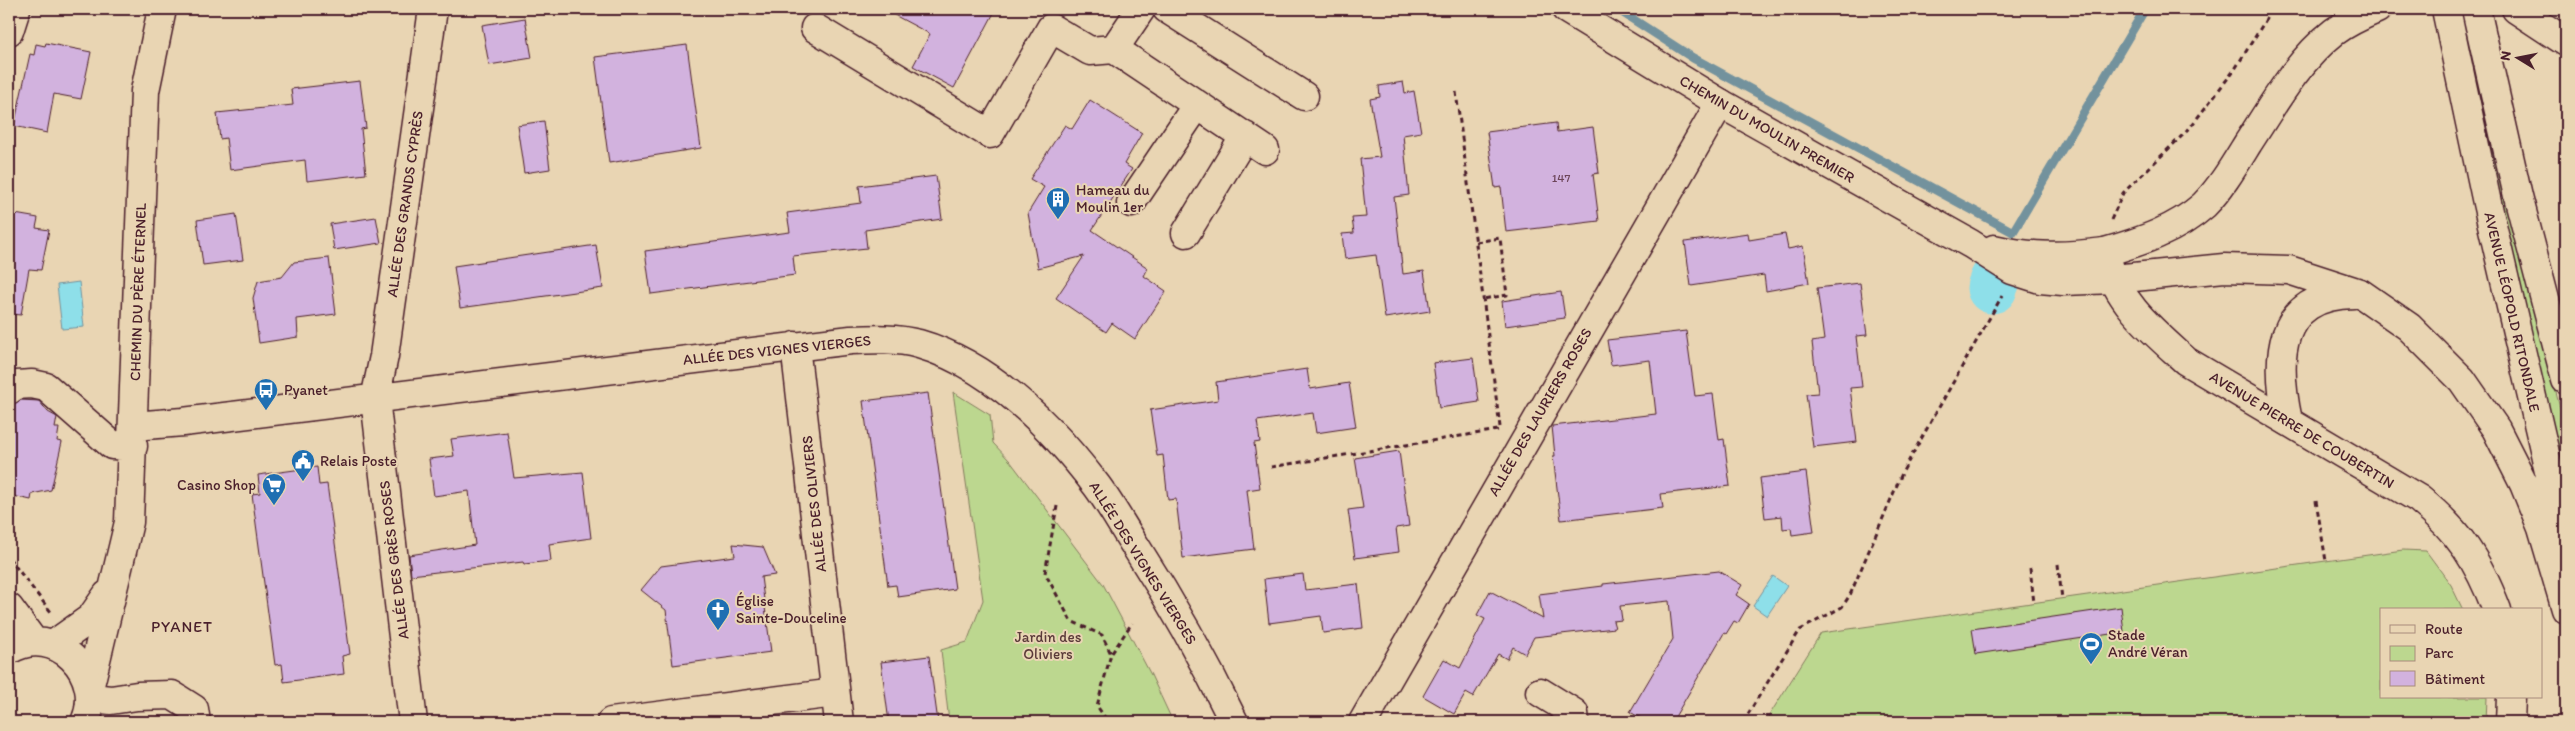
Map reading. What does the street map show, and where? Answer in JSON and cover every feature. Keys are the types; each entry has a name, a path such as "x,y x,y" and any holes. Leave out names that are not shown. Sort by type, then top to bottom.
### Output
{"main road":[{"path":"9,31 16,9"},
{"name":"CHEMIN DU PÈRE ÉTERNEL","path":"89,702 129,522 145,91 162,9"},
{"name":"ALLÉE DES GRANDS CYPRÈS","path":"375,399 385,346 433,9"},
{"path":"1114,49 1141,9"},
{"path":"1167,9 1304,96"},
{"name":"CHEMIN DU MOULIN PREMIER","path":"1566,9 1720,104 1971,244"},
{"path":"1971,244 2028,256 2058,257 2105,252 2144,241 2164,231 2203,205 2232,169 2275,101 2306,59 2334,32 2377,9"},
{"name":"AVENUE LÉOPOLD RITONDALE","path":"2446,9 2460,79 2566,544"},
{"path":"2476,9 2518,196 2566,380"},
{"path":"2516,9 2566,42"},
{"path":"815,28 990,134 1051,28 1090,51 1114,49 1255,143 1186,233"},
{"name":"ALLÉE DES LAURIERS ROSES","path":"1363,722 1720,104"},
{"path":"1131,203 1198,105"},
{"path":"1971,244 2012,270 2040,279 2114,280 2224,268 2289,270 2360,293 2410,327 2438,354 2482,407 2524,484 2542,528 2566,609"},
{"name":"AVENUE PIERRE DE COUBERTIN","path":"2105,252 2118,290 2152,330 2186,361 2419,498 2440,516 2460,537 2470,553 2480,570 2496,608"},
{"path":"2288,421 2280,374 2282,353 2287,333 2295,316 2317,299 2338,294 2360,293"},
{"name":"ALLÉE DES VIGNES VIERGES","path":"9,390 16,385 32,384 46,387 112,445 133,436 183,422 851,340 888,339 918,344 953,358 1011,393 1050,431 1097,486 1154,575 1201,656 1234,722"},
{"name":"ALLÉE DES OLIVIERS","path":"795,346 839,722"},
{"name":"ALLÉE DES GRÈS ROSES","path":"375,399 413,722"},
{"name":"CHEMIN DU PÈRE ÉTERNEL","path":"32,645 91,618 105,599 116,576"},
{"path":"9,608 32,645 70,654 82,668 89,702 137,696 172,695 194,709 196,722"},
{"path":"1540,692 1574,713 1575,722"},
{"path":"611,722 835,693"},
{"path":"2510,722 2511,698"}],"path":[{"path":"2105,252 2108,226 2123,193 2188,130 2236,69 2265,21 2270,9"},
{"path":"1456,92 1501,430"},
{"path":"1476,242 1500,238 1507,295 1483,298"},
{"path":"1743,722 1800,630 1842,607 1850,595 1903,471 2004,293"},
{"path":"1271,468 1507,429"},
{"path":"2316,501 2326,561"},
{"path":"1057,506 1045,573 1071,621 1102,635 1111,654"},
{"path":"2058,564 2062,598"},
{"path":"2030,568 2034,603"},
{"path":"1108,722 1097,706 1111,654 1132,623"}],"green space":[{"path":"2462,32 2566,431 2566,510"},
{"name":"Jardin des Oliviers","path":"953,392 990,415 993,443 1010,461 1103,584 1151,675 1173,722 949,722 941,650 967,642 983,600"},
{"name":"Stade André Véran","path":"2403,550 2426,551 2451,585 2462,608 2380,608 2380,698 2487,698 2486,722 1765,722 1821,633"}],"water":[{"path":"79,282 84,327 62,329 57,285"},
{"path":"1773,576 1787,586 1767,616 1753,606"}],"building":[{"path":"883,9 996,9 954,88 913,66 930,34"},
{"path":"525,18 532,58 489,65 482,25"},
{"path":"46,43 91,52 81,99 54,94 47,133 14,126 30,54 34,55 36,44 45,46"},
{"path":"687,45 701,148 609,163 595,57"},
{"path":"360,81 366,128 361,129 366,174 307,181 305,160 230,170 226,138 220,139 217,113 293,105 291,89"},
{"path":"1403,82 1405,93 1414,91 1421,132 1403,135 1409,195 1394,197 1403,274 1424,271 1430,311 1385,318 1376,255 1345,259 1342,234 1354,233 1352,218 1366,217 1360,159 1380,157 1370,99 1380,97 1379,86"},
{"name":"Hameau du Moulin 1er","path":"1090,100 1142,133 1124,164 1132,169 1092,230 1148,268 1144,276 1166,291 1135,339 1112,323 1106,332 1056,298 1084,256 1038,268 1028,213 1044,187 1030,179 1065,125 1072,129"},
{"path":"544,121 550,169 524,173 517,125"},
{"path":"1556,123 1557,132 1593,127 1599,173 1593,174 1599,221 1506,232 1501,187 1495,188 1487,132"},
{"path":"936,176 942,219 865,230 867,248 793,256 795,275 651,294 645,251 790,232 787,213 861,203 859,186"},
{"path":"9,213 38,218 36,228 49,230 41,270 29,269 21,315 9,314"},
{"path":"236,214 243,260 203,265 197,220"},
{"path":"376,217 381,243 334,250 330,224"},
{"path":"1748,233 1749,240 1785,234 1788,249 1803,246 1809,283 1766,291 1764,275 1691,286 1685,242"},
{"path":"596,245 603,288 460,308 454,266"},
{"path":"329,258 336,314 297,319 298,337 259,343 253,298 258,281 282,277 294,262"},
{"path":"1860,283 1867,335 1856,336 1862,387 1850,388 1857,442 1813,447 1806,394 1818,393 1812,342 1824,340 1817,288"},
{"path":"1561,292 1565,318 1505,326 1502,301"},
{"path":"1686,331 1695,396 1713,394 1719,440 1724,439 1730,486 1661,494 1663,508 1561,520 1553,456 1555,456 1552,426 1656,414 1650,360 1611,365 1607,340"},
{"path":"1473,358 1479,402 1439,408 1433,363"},
{"path":"1307,369 1310,389 1349,383 1356,427 1316,433 1313,413 1257,421 1260,442 1254,443 1260,488 1247,490 1254,549 1183,558 1176,499 1168,500 1163,455 1157,456 1150,410 1218,400 1216,382"},
{"path":"928,393 955,589 898,597 896,585 888,586 863,401"},
{"path":"21,400 39,401 48,412 57,417 55,428 59,428 57,441 62,442 51,490 32,494 31,500 9,495 9,405"},
{"path":"507,432 514,478 583,472 591,538 549,544 551,561 524,564 523,562 411,575 409,555 475,545 469,491 434,496 429,459 454,456 451,439"},
{"path":"1399,451 1409,526 1396,528 1399,552 1355,558 1348,510 1363,508 1355,458"},
{"path":"317,467 319,485 327,484 350,654 342,656 344,674 284,682 282,664 275,665 252,494 260,493 258,475"},
{"path":"1806,472 1814,532 1792,535 1791,528 1783,529 1782,516 1765,518 1760,478"},
{"name":"Église Sainte-Douceline","path":"733,544 763,547 775,575 761,577 771,652 673,665 666,610 641,590 661,566 735,556"},
{"path":"1719,571 1742,585 1736,595 1749,604 1738,623 1734,621 1726,634 1724,633 1672,722 1648,722 1630,712 1673,639 1669,601 1620,606 1622,620 1613,621 1615,628 1534,637 1525,654 1513,647 1507,659 1498,654 1473,697 1466,693 1454,714 1423,696 1444,659 1460,668 1485,619 1477,615 1490,591 1543,619 1539,594 1603,586 1603,584"},
{"path":"1303,574 1305,590 1358,584 1363,628 1323,633 1321,616 1269,623 1264,579"},
{"path":"2121,607 2124,632 1976,654 1972,629"},
{"path":"929,656 938,722 889,722 881,662"}],"waterway":[{"path":"1617,9 1693,58 2013,232 2145,9"},
{"path":"1992,288 1995,280"}],"place":[{"name":"Hameau du Moulin 1er","path":"1058,220"},
{"name":"Pyanet","path":"266,411"},
{"name":"Relais Poste","path":"303,482"},
{"name":"Casino Shop","path":"274,506"},
{"name":"Église Sainte-Douceline","path":"718,631"},
{"name":"Stade André Véran","path":"2091,665"}],"district":[{"name":"PYANET","path":"182,626"}]}
